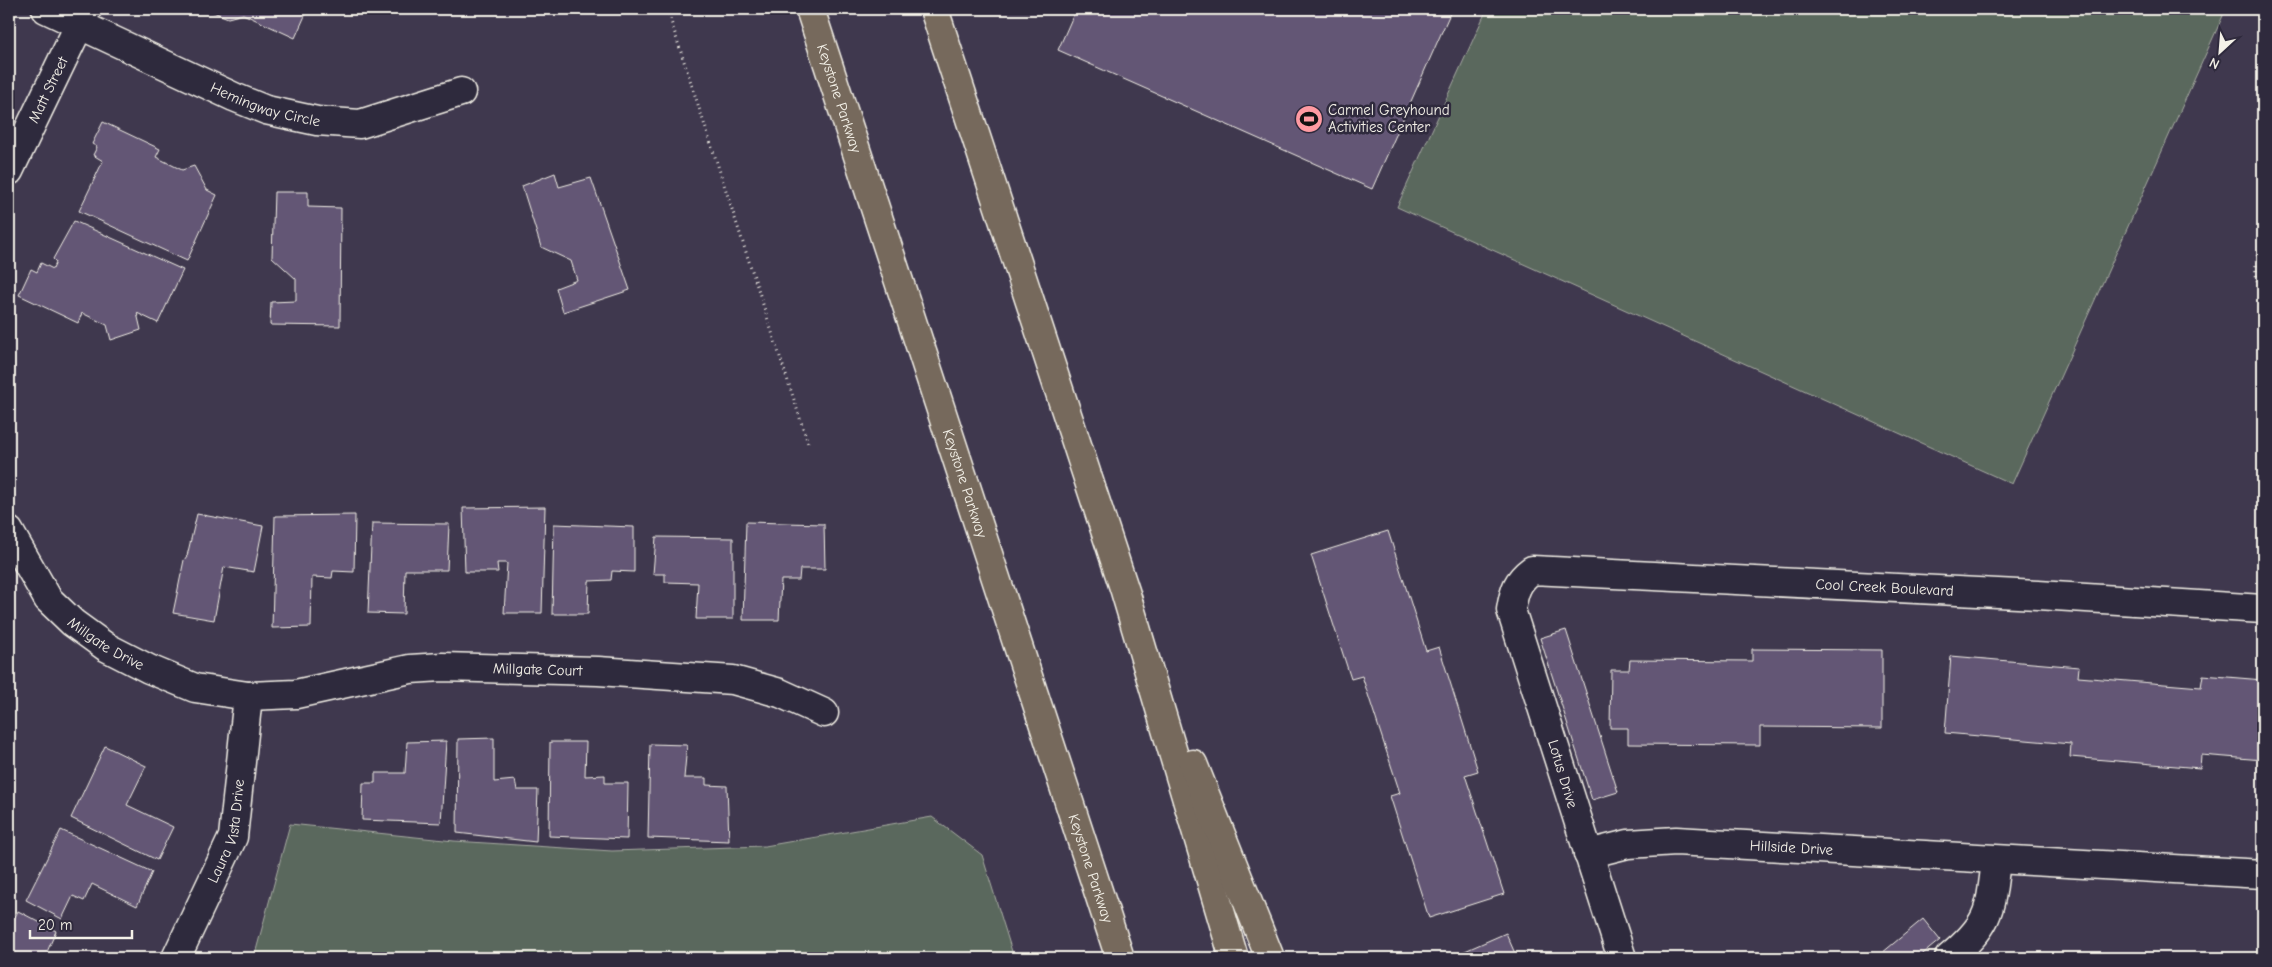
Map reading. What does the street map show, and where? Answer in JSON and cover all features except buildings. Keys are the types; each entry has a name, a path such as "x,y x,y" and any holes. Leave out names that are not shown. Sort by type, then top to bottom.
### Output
{"highway":[{"name":"Keystone Parkway","path":"810,9 1120,958"},
{"path":"934,9 1124,591 1234,958"},
{"path":"1124,591 1270,958"},
{"path":"1096,883 1116,958"}],"street":[{"name":"Hemingway Circle","path":"46,9 83,17 234,98 266,110 317,121 360,124 461,92"},
{"name":"Matt Street","path":"9,171 83,17"},
{"name":"Millgate Drive","path":"9,531 48,599 73,623 106,647 149,669 196,688 248,696"},
{"name":"Cool Creek Boulevard","path":"1514,590 1521,578 1532,570 2038,595 2263,609"},
{"name":"Lotus Drive","path":"1514,590 1511,610 1622,958"},
{"name":"Millgate Court","path":"248,696 296,694 410,669 442,667 598,671 733,680 780,693 824,713"},
{"name":"Laura Vista Drive","path":"176,958 233,837 248,696"},
{"name":"Hillside Drive","path":"1588,854 1628,844 1676,841 2263,874"},
{"path":"1949,958 1965,945 1986,920 1990,907 1996,860"}],"path":[{"path":"666,9 809,446"},
{"path":"2263,236 2254,259 2259,288 2263,294"}],"green space":[{"path":"1487,9 2226,9 2012,484 1397,207"},
{"path":"932,817 982,855 1014,958 254,958 290,824 454,841 612,851 765,846"}],"place":[{"name":"Carmel Greyhound Activities Center","path":"1309,119"}]}
